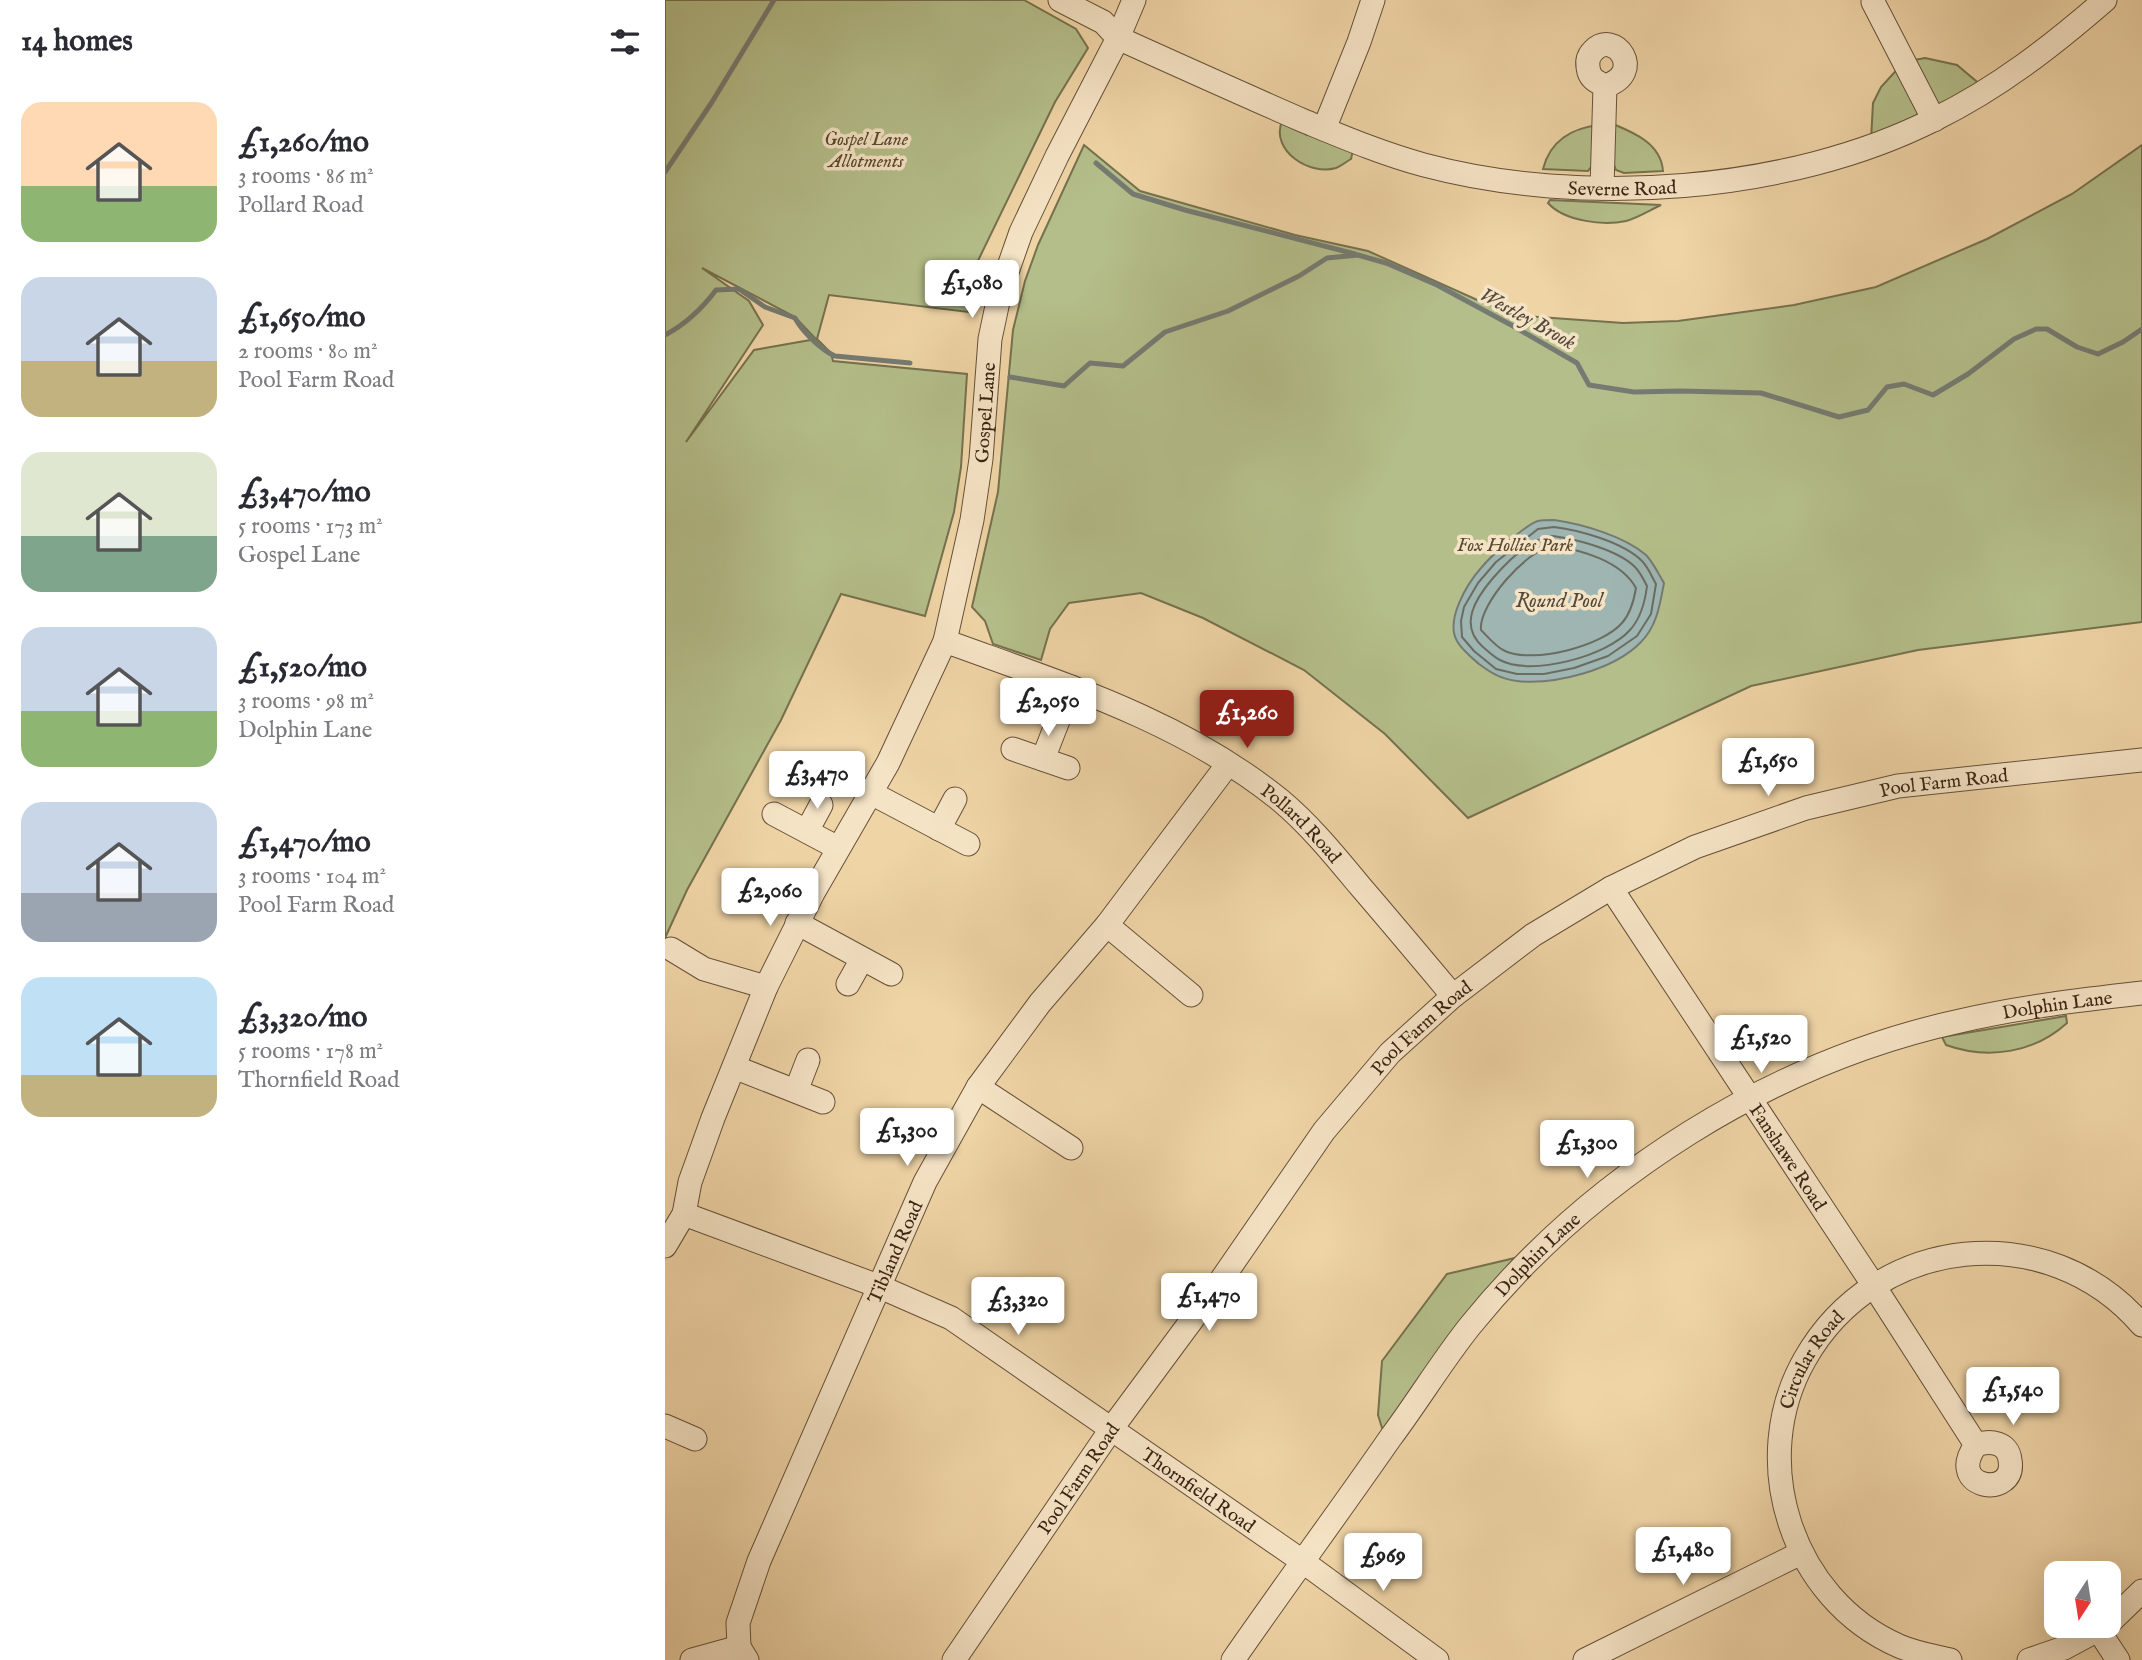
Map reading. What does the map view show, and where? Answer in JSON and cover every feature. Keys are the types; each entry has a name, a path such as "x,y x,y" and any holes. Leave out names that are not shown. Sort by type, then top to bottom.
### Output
{"street":[{"name":"Severne Road","path":"1060,0 1103,22 1118,38 1362,145 1421,165 1478,178 1535,186 1602,188 1670,186 1794,170 1871,146 1934,120 2011,74 2052,46 2105,0"},
{"name":"Gospel Lane","path":"665,1246 684,1214 690,1182 713,1118 767,987 797,923 871,793 945,641 972,520 981,458 990,339 1000,292 1021,232 1118,38 1134,0"},
{"path":"1324,129 1373,0"},
{"path":"1873,2 1934,120"},
{"path":"1602,188 1605,86"},
{"name":"Pollard Road","path":"945,641 1127,708 1181,734 1280,800 1322,841 1453,996"},
{"path":"1043,759 1071,687"},
{"path":"1013,749 1068,768"},
{"name":"Pool Farm Road","path":"954,1660 1112,1428 1217,1286 1324,1131 1390,1053 1453,996 1533,935 1611,888 1695,847 1805,808 1898,786 2142,760"},
{"name":"Tibland Road","path":"743,1654 739,1623 759,1560 925,1182 978,1087 1040,1003 1107,925 1228,764"},
{"path":"871,793 968,844"},
{"path":"939,829 955,799"},
{"path":"807,831 821,805"},
{"path":"774,814 838,848"},
{"name":"Fanshawe Road","path":"1611,888 1976,1445"},
{"path":"797,923 891,974"},
{"path":"1107,925 1191,995"},
{"path":"671,949 704,969 767,987"},
{"path":"848,984 862,959"},
{"name":"Dolphin Lane","path":"1233,1660 1470,1326 1536,1253 1619,1182 1667,1148 1749,1097 1887,1041 1958,1021 2031,1007 2142,993"},
{"path":"796,1091 807,1060"},
{"path":"734,1067 823,1102"},
{"path":"978,1087 1071,1148"},
{"name":"Thornfield Road","path":"684,1214 879,1286 951,1318 1302,1561 1437,1660"},
{"name":"Circular Road","path":"1950,1660 1899,1646 1872,1631 1843,1609 1815,1577 1801,1553 1792,1533 1779,1472 1780,1436 1791,1388 1805,1359 1829,1323 1874,1286 1913,1267 1948,1256 1994,1251 2064,1268 2099,1286 2127,1307 2142,1325"},
{"path":"665,1426 695,1439"},
{"path":"1585,1660 1801,1553"},
{"path":"2121,1610 2142,1591"},
{"path":"2029,1660 2064,1648 2082,1638"},
{"path":"2109,1638 2118,1660"},
{"path":"692,1660 743,1654"}],"green space":[{"name":"Gospel Lane Allotments","path":"665,0 1024,0 1076,29 1088,48 1055,102 973,271 968,312 829,295 817,339 831,353 833,361 967,374 961,467 954,512 925,616 841,594 781,720 687,890 665,938","holes":["702,268 795,317 816,339 754,350 686,442 763,325 749,301"]},
{"path":"1925,58 1957,65 1982,86 1871,140 1873,103 1881,87 1904,62"},
{"path":"1282,121 1353,150 1351,159 1336,168 1326,170 1304,165 1287,151 1282,142"},
{"path":"1613,124 1646,141 1657,154 1663,171 1624,173 1616,170 1613,162"},
{"path":"1599,125 1594,163 1588,171 1543,169 1551,151 1563,138 1580,129"},
{"name":"Fox Hollies Park","path":"1084,145 1140,191 1295,235 1368,251 1484,303 1525,316 1623,323 1678,321 1794,305 1876,287 1987,239 2072,194 2142,145 2142,622 1918,650 1751,686 1468,818 1385,734 1304,670 1203,618 1141,593 1069,603 1050,629 1041,660 993,644 985,621 972,607 998,492 1013,330 1025,281 1038,245"},
{"path":"1550,200 1661,205 1630,220 1606,223 1584,221 1564,214 1548,203"},
{"path":"2066,1016 2067,1023 2054,1033 2040,1041 2010,1051 1994,1053 1962,1050 1946,1045 1942,1037"},
{"path":"1536,1253 1387,1444 1378,1415 1382,1361 1447,1274"}],"water":[{"name":"Round Pool","path":"1554,520 1602,532 1626,542 1646,555 1664,583 1657,614 1651,629 1641,642 1600,668 1549,681 1506,679 1483,667 1457,641 1454,623 1459,603 1481,568 1517,535 1532,524"}],"waterway":[{"path":"665,172 712,102 774,0"},
{"path":"1096,163 1133,194 1355,254"},
{"name":"Westley Brook","path":"1010,377 1064,386 1090,363 1123,366 1165,332 1228,311 1299,276 1327,258 1358,255 1386,263 1437,285 1513,326 1577,363 1589,385 1634,392 1761,393 1839,417 1868,410 1887,387 1904,384 1933,395 1968,374 2014,339 2036,329 2047,329 2077,347 2098,354 2142,329"},
{"name":"Westley Brook","path":"665,335 693,316 716,290 739,289 765,307 795,318 812,340 835,356 910,363"}]}
